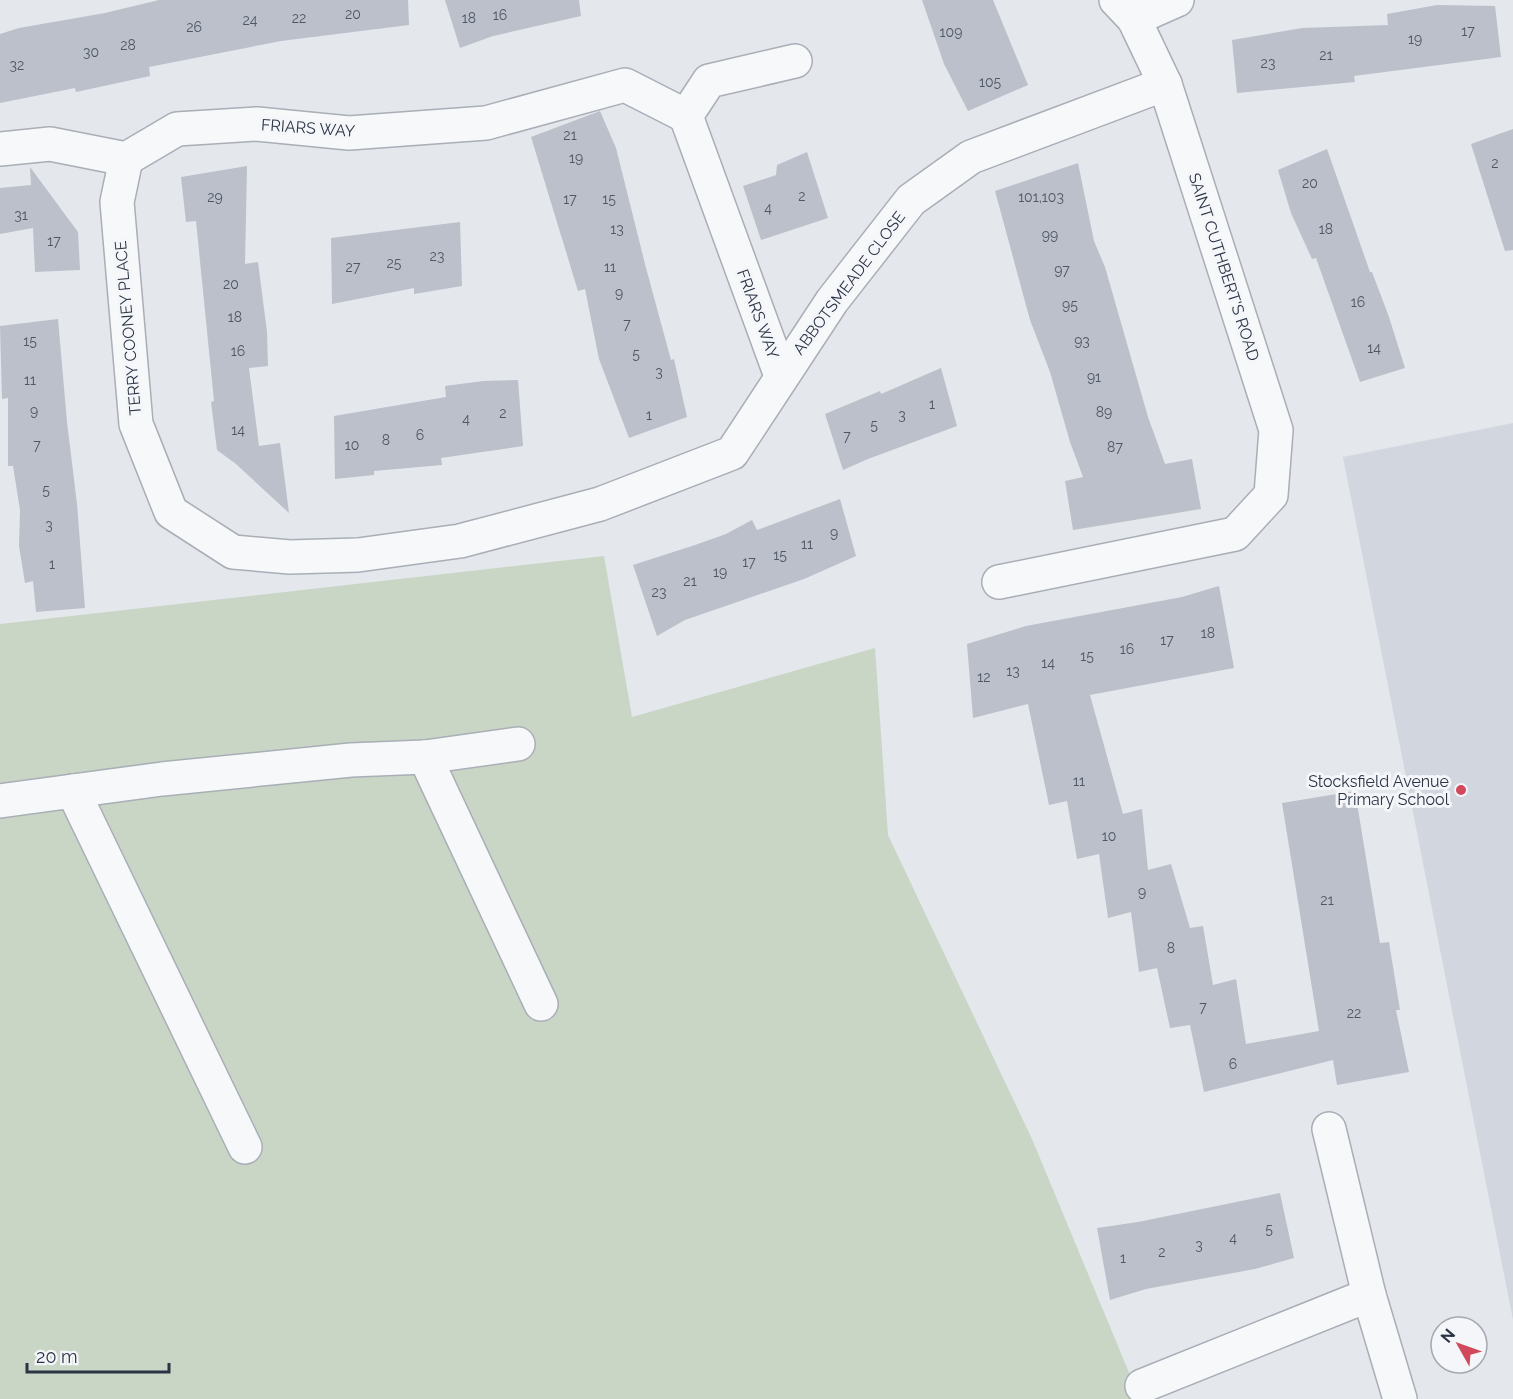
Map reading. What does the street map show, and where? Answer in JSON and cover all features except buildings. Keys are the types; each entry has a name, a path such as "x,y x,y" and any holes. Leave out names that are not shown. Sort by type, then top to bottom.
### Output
{"street":[{"path":"1125,9 1177,0"},
{"name":"SAINT CUTHBERT'S ROAD","path":"999,582 1235,534 1271,495 1276,430 1165,84 1125,9"},
{"path":"686,116 709,81 795,62"},
{"name":"ABBOTSMEADE CLOSE","path":"600,504 732,453 832,300 911,200 971,157 1165,84"},
{"name":"FRIARS WAY","path":"126,159 177,129 257,124 349,133 486,123 625,85 686,116 781,376"},
{"path":"0,149 50,144 126,159"},
{"name":"TERRY COONEY PLACE","path":"126,159 117,202 136,424 171,512 233,552 290,557 358,555 460,541 600,504"},
{"path":"0,801 162,779 351,760 425,757 518,744"},
{"path":"425,757 541,1004"},
{"path":"73,791 245,1147"},
{"path":"1329,1129 1367,1288 1400,1399"},
{"path":"1142,1386 1367,1288"}],"shaded area":[{"name":"Stocksfield Avenue Primary School","path":"1513,423 1513,1320 1343,457"}],"green space":[{"path":"604,556 632,717 875,648 888,835 1032,1139 1140,1399 0,1399 0,624"}],"place":[{"name":"Stocksfield Avenue Primary School","path":"1461,790"}]}
